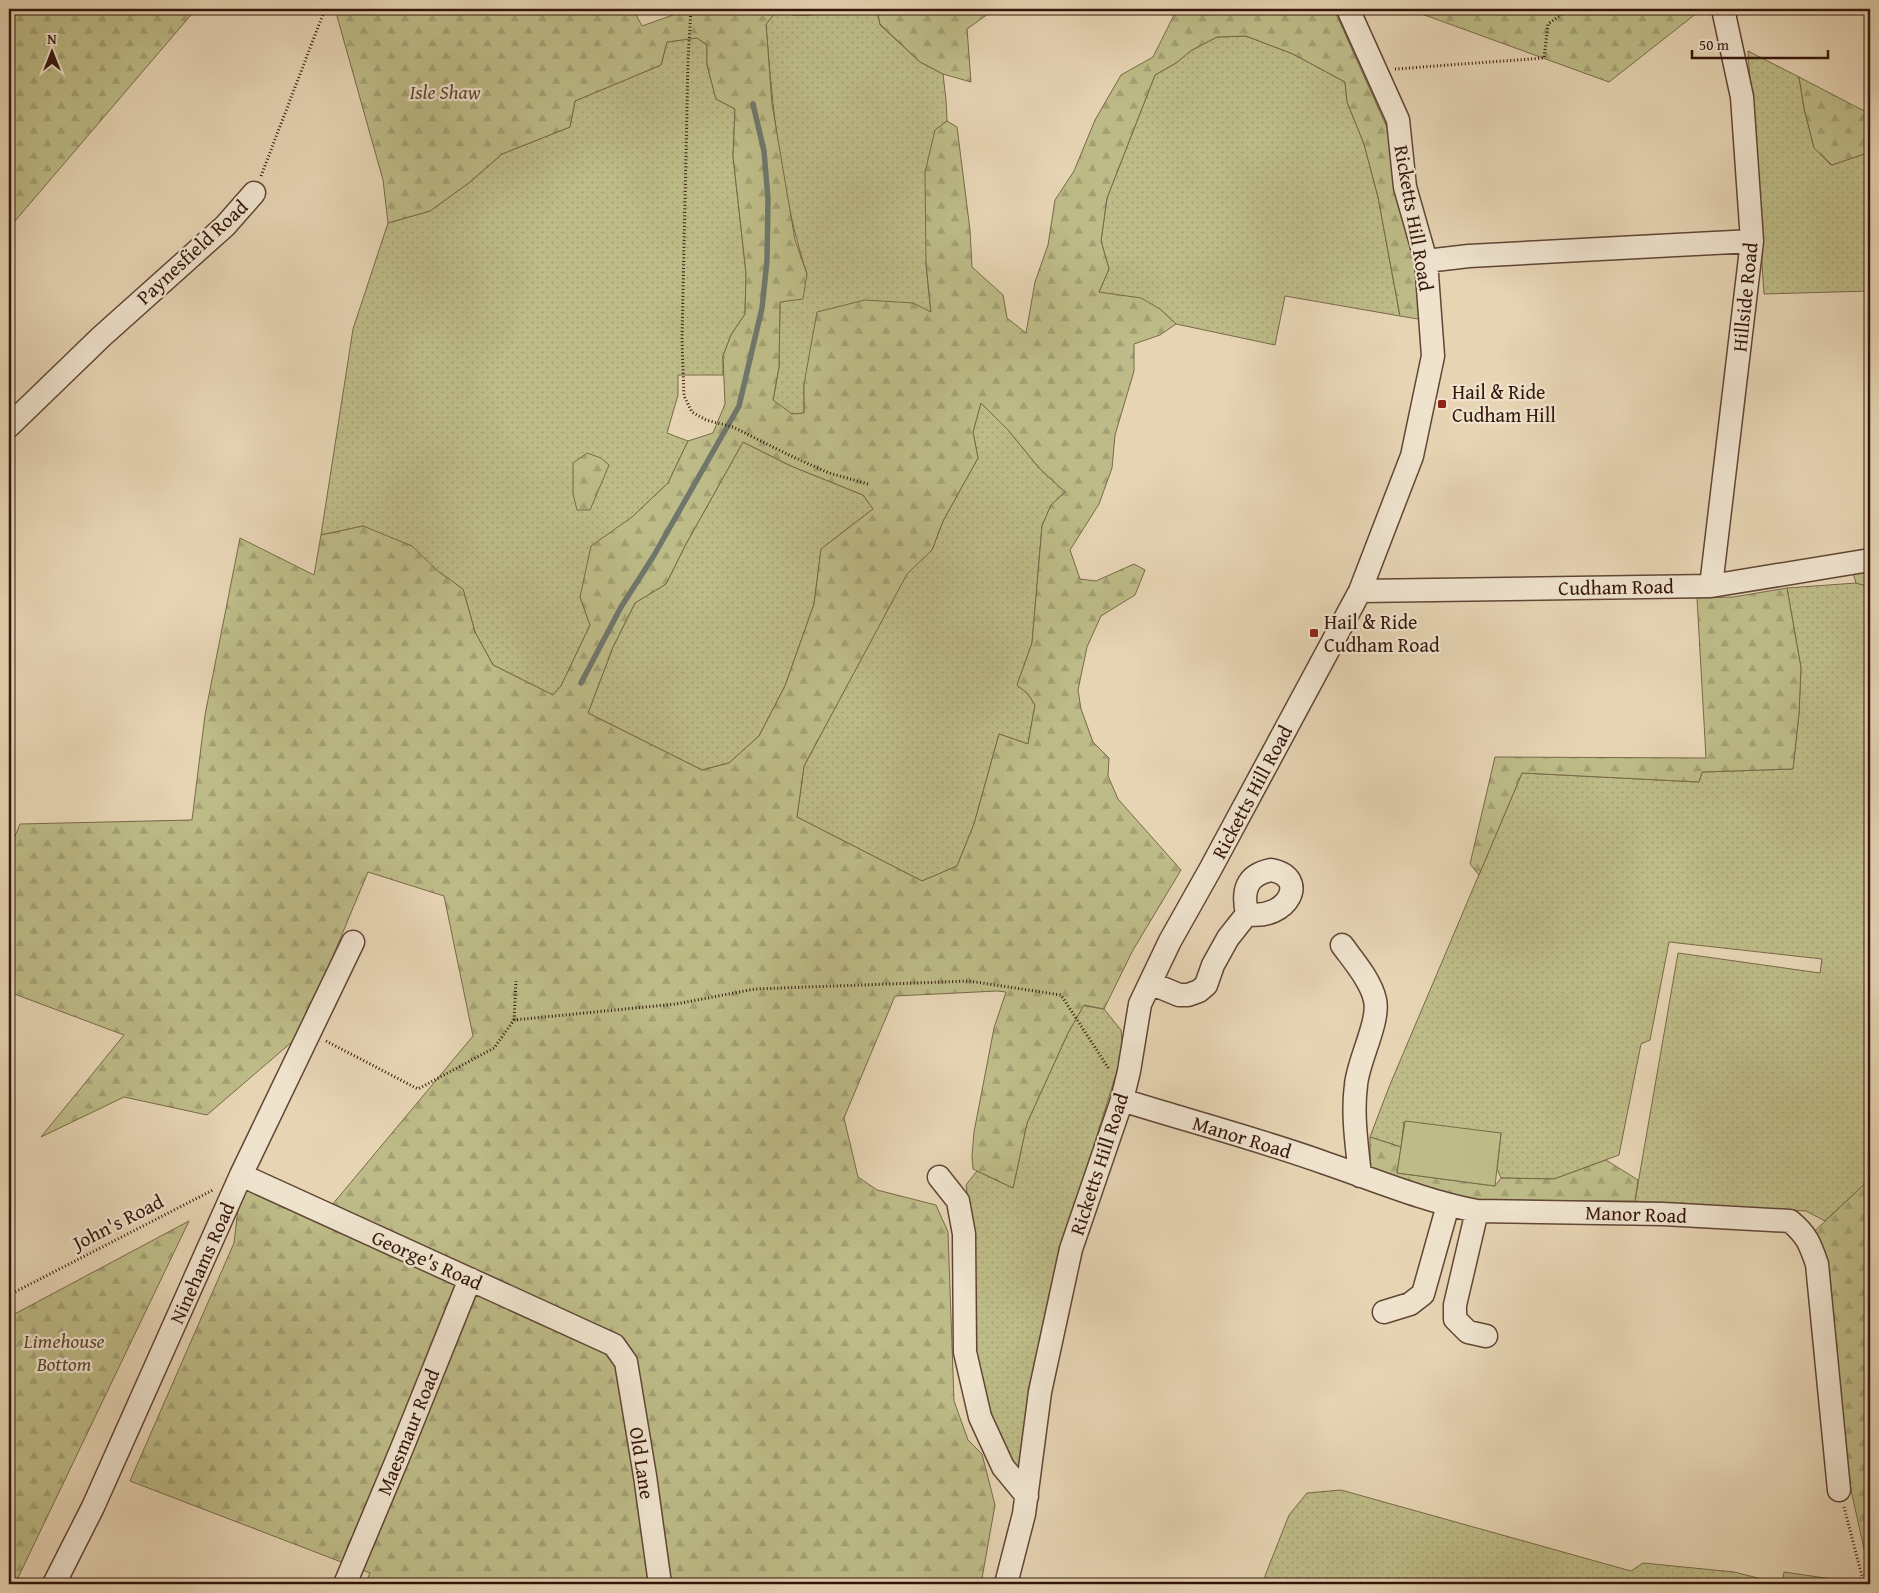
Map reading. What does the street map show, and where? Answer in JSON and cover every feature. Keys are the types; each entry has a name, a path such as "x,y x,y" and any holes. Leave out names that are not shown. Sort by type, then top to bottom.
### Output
{"street":[{"name":"Ricketts Hill Road","path":"1006,1584 1024,1514 1040,1392 1071,1249 1122,1100 1140,1004 1170,941 1360,591 1412,456 1433,356 1426,261 1405,187 1398,120 1348,9"},
{"name":"Hillside Road","path":"1711,586 1752,241 1742,97 1723,9"},
{"name":"Paynesfield Road","path":"9,426 101,337 225,226 254,193"},
{"path":"1426,261 1469,256 1752,241"},
{"name":"Cudham Road","path":"1360,591 1711,586 1870,560"},
{"path":"1150,983 1179,995 1188,995 1199,991 1206,985 1214,964 1228,938 1247,914"},
{"name":"Ninehams Road","path":"54,1584 94,1507 240,1175 353,942"},
{"path":"1342,945 1363,975 1375,1000 1376,1014 1356,1084 1355,1119 1360,1176"},
{"name":"Manor Road","path":"1122,1100 1324,1162 1448,1205 1477,1211 1663,1214 1790,1221 1803,1231 1810,1241 1817,1264 1839,1490"},
{"name":"George's Road","path":"240,1175 614,1345"},
{"path":"939,1177 958,1201 964,1234 965,1352 980,1417 1003,1467 1027,1496"},
{"path":"1384,1312 1410,1304 1423,1294 1448,1205"},
{"path":"1477,1211 1455,1305 1455,1319 1468,1332 1486,1336"},
{"name":"Maesmaur Road","path":"345,1584 470,1279"},
{"name":"Old Lane","path":"614,1345 626,1362 645,1476 660,1584"}],"path":[{"name":"Paynesfield Road","path":"254,193 325,9"},
{"path":"691,9 688,60 682,340 684,396 692,412 706,420 733,427 829,473 868,484"},
{"path":"1376,71 1544,58 1548,24 1569,9"},
{"path":"310,1033 418,1089 494,1048 514,1020 516,981"},
{"path":"514,1020 676,1004 755,989 968,981 1061,995 1108,1068 1128,1072"},
{"name":"John's Road","path":"9,1295 240,1175"},
{"path":"1839,1490 1864,1584"}],"green space":[{"path":"9,9 196,9 9,228"},
{"name":"Isle Shaw","path":"335,9 633,9 642,26 690,9 849,9 812,15 776,12 766,24 772,104 795,240 807,274 803,299 780,302 779,367 773,400 792,414 804,413 804,384 817,312 865,300 913,303 931,312 926,264 925,172 935,130 947,121 957,127 970,230 972,267 1003,295 1007,318 1026,333 1035,282 1048,245 1055,200 1074,171 1095,120 1121,75 1153,57 1177,9 1334,9 1389,132 1424,320 1400,316 1378,197 1364,144 1347,102 1345,82 1293,54 1246,36 1217,37 1192,50 1176,63 1155,75 1107,198 1101,241 1109,269 1099,292 1141,298 1160,309 1176,324 1160,335 1134,344 1134,371 1115,435 1112,468 1099,504 1070,550 1080,579 1096,581 1134,564 1145,570 1135,595 1101,616 1087,647 1078,690 1081,709 1093,742 1109,758 1108,776 1118,799 1181,870 1133,950 1104,1009 1084,1005 1068,1033 1027,1123 1013,1188 973,1169 972,1156 974,1132 994,1028 1006,992 895,996 844,1118 858,1177 877,1190 936,1205 948,1232 954,1401 968,1440 982,1454 995,1505 981,1584 365,1584 370,1573 130,1481 234,1243 242,1175 332,1205 473,1036 444,896 368,872 300,1035 207,1115 124,1097 41,1137 124,1035 9,992 9,850 20,824 192,820 205,715 240,538 314,575 321,535 363,526 412,546 439,572 463,589 475,632 493,665 553,695 561,686 590,625 580,597 591,546 632,517 668,483 688,441 713,433 725,404 723,356 731,335 745,314 746,273 733,156 735,109 716,99 707,65 707,45 697,38 667,42 661,65 575,101 570,127 502,154 470,182 430,211 388,223 383,180","holes":["981,403 1009,431 1039,468 1065,492 1051,505 1042,526 1032,643 1017,685 1028,694 1035,705 1028,744 999,734 974,824 957,866 922,881 797,817 804,766 907,574 932,550 943,521 978,458 973,432","743,442 791,466 863,495 873,509 821,549 814,604 785,686 759,736 729,763 702,770 588,713 613,647 635,603 666,584"]},
{"path":"849,9 877,9 880,25 920,62 943,74 947,121 935,131 926,264 931,313 804,384 804,414 791,414 773,401 779,367 780,302 807,274 790,213 784,182 771,87 766,24 776,12 812,15"},
{"path":"877,9 995,9 967,29 971,82 943,74 920,62 880,24"},
{"path":"1408,9 1702,9 1609,82"},
{"path":"1246,36 1293,54 1345,82 1347,102 1364,144 1378,197 1400,316 1285,296 1275,345 1176,324 1160,309 1099,292 1109,269 1101,241 1107,198 1155,75 1176,63 1192,50 1217,37"},
{"path":"697,38 707,45 707,65 716,99 735,109 733,156 746,273 745,314 731,335 723,356 723,375 678,375 678,395 667,433 688,441 668,483 632,517 580,597 590,625 561,686 553,695 493,665 475,632 463,589 439,572 363,526 321,535 353,329 388,223 430,211 470,182 502,154 570,127 575,101 661,65 667,42"},
{"path":"1748,51 1799,77 1804,108 1814,148 1831,165 1870,152 1870,291 1764,294"},
{"path":"1799,77 1870,114 1870,152 1832,165 1814,148 1804,108"},
{"path":"981,402 1009,431 1039,468 1065,492 1051,505 1042,526 1032,643 1017,685 1028,694 1035,705 1028,744 999,734 974,824 957,866 922,881 797,817 804,766 907,573 932,550 943,521 978,458 973,432"},
{"path":"743,442 791,466 863,495 873,509 821,549 814,604 785,686 759,736 729,763 702,770 588,713 613,647 635,603 666,584"},
{"path":"587,453 601,458 609,465 590,510 577,510 573,494 573,463"},
{"path":"1870,570 1870,587 1856,583 1853,573"},
{"path":"1856,583 1870,587 1870,1179 1825,1221 1806,1211 1635,1201 1678,953 1820,973 1822,959 1669,942 1650,1040 1641,1044 1619,1155 1554,1179 1501,1178 1497,1169 1501,1134 1404,1122 1401,1147 1370,1137 1389,1087 1522,773 1699,782 1702,772 1793,769 1799,713 1801,668 1787,588"},
{"path":"1787,588 1801,668 1799,713 1793,769 1702,772 1699,782 1522,773 1479,875 1470,864 1495,757 1706,758 1697,598 1733,597"},
{"path":"1080,1005 1104,1009 1121,1030 1123,1052 1072,1215 1018,1474 981,1398 971,1315 971,1223 966,1185 977,1171 1013,1188 1027,1123 1068,1033 1081,1010"},
{"path":"1405,1121 1501,1133 1495,1186 1397,1173"},
{"path":"1370,1137 1401,1147 1397,1173 1495,1186 1501,1178 1554,1179 1606,1160 1638,1180 1635,1201 1470,1200 1370,1169"},
{"path":"1870,1179 1870,1576 1851,1490 1805,1240"},
{"name":"Limehouse Bottom","path":"189,1221 15,1584 9,1584 9,1317"},
{"path":"1341,1490 1631,1571 1643,1563 1734,1572 1782,1584 1264,1584 1265,1576 1289,1515 1307,1493"},
{"path":"1784,1572 1853,1582 1853,1584 1782,1584"}],"waterway":[{"path":"581,683 621,607 653,557 739,406 762,308 767,261 768,199 764,151 753,104"}],"place":[{"name":"Hail & Ride Cudham Hill","path":"1442,404"},
{"name":"Hail & Ride Cudham Road","path":"1314,633"}]}
